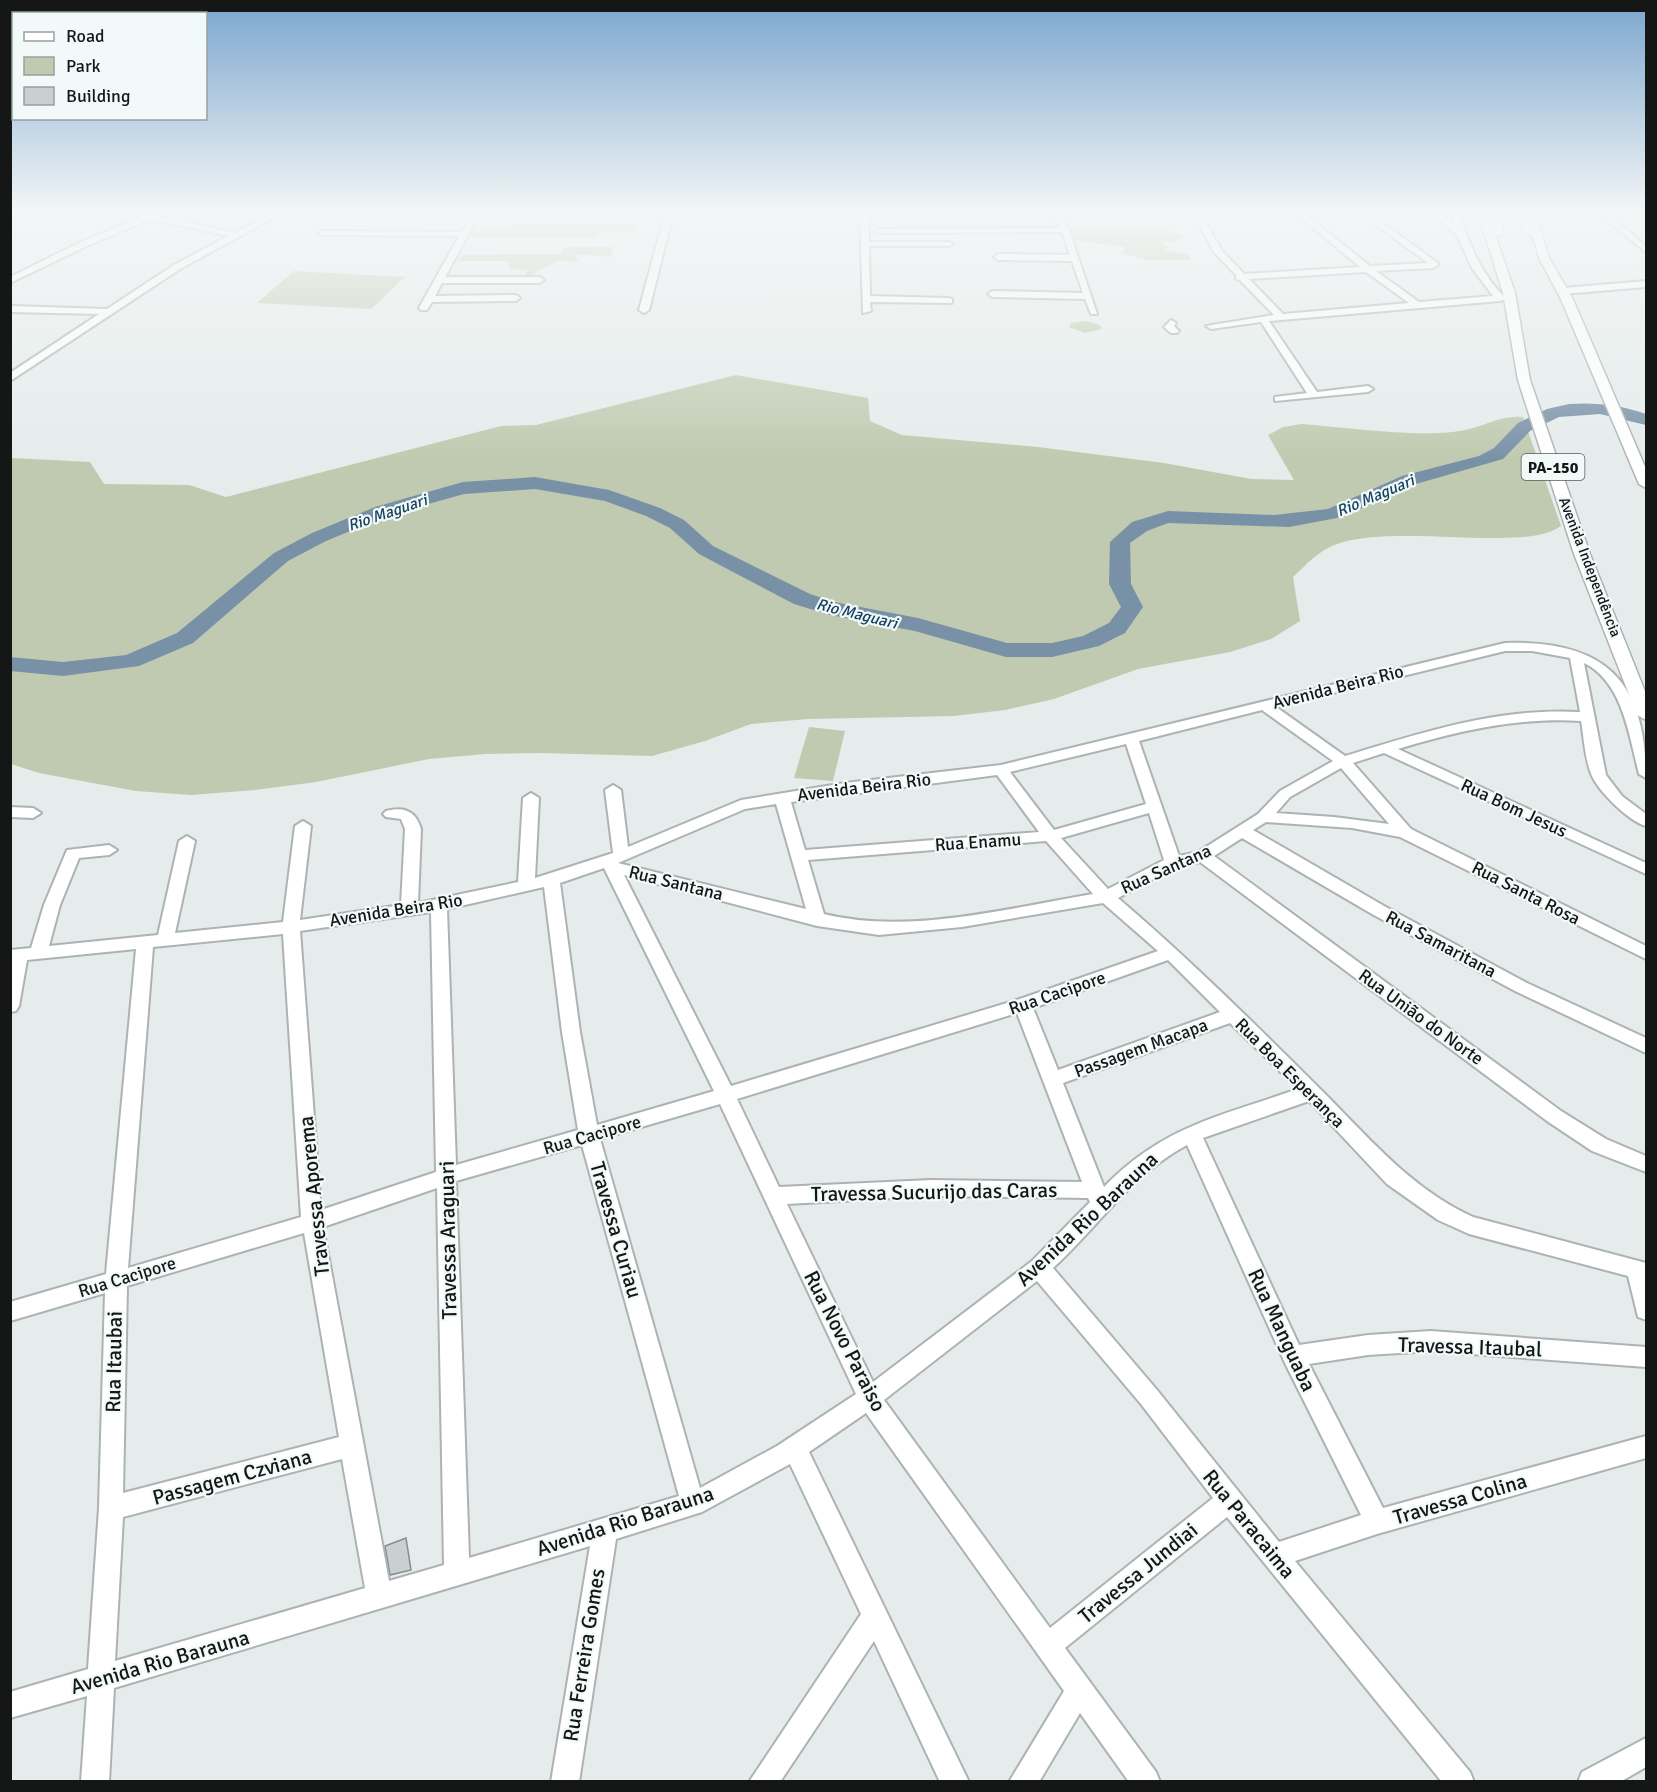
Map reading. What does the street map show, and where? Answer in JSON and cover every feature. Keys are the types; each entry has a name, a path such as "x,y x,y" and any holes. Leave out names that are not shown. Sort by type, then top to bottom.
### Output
{"main road":[{"name":"Avenida Independência","path":"1504,294 1524,380 1642,723"},
{"path":"1564,294 1647,484"}],"street":[{"path":"10,378 137,294"},
{"path":"424,308 431,294"},
{"path":"646,302 650,294"},
{"path":"865,294 866,311"},
{"path":"992,294 1088,296 1094,312"},
{"path":"1256,294 1281,317"},
{"path":"1402,294 1417,305"},
{"path":"1501,294 1505,297"},
{"path":"1314,395 1265,322 1281,317 1505,297"},
{"path":"429,298 516,298"},
{"path":"865,300 949,301"},
{"path":"10,309 108,312"},
{"path":"1279,399 1368,389"},
{"name":"Avenida Beira Rio","path":"15,956 291,927 439,905 551,880 614,861 741,805 1001,770 1506,647 1535,646 1576,656 1596,665 1611,676 1642,723 1647,774"},
{"path":"1576,656 1599,776 1605,787 1647,821"},
{"name":"Rua Santa Rosa","path":"1264,705 1343,761 1405,833"},
{"name":"Rua Santana","path":"614,861 817,920 879,929 962,921 1106,897 1173,862 1203,856 1263,817 1285,794 1343,761 1382,747 1456,727 1486,722 1555,715 1589,717"},
{"path":"1131,737 1173,862"},
{"name":"Rua Bom Jesus","path":"1382,747 1647,869"},
{"name":"Rua Boa Esperança","path":"1001,770 1050,836 1106,897 1171,953 1312,1092 1394,1178 1445,1214 1469,1224 1642,1271"},
{"name":"Rua Novo Paraiso","path":"613,790 614,861 869,1398 1146,1782"},
{"path":"526,885 531,798"},
{"path":"782,798 817,920"},
{"name":"Rua Enamu","path":"799,856 1050,836 1153,807"},
{"path":"10,812 33,813"},
{"path":"391,814 404,814 410,818 412,829 409,909"},
{"name":"Rua Santa Rosa","path":"1263,817 1357,824 1405,833 1647,953"},
{"name":"Travessa Aporema","path":"303,826 291,927 312,1222 379,1598"},
{"name":"Rua Samaritana","path":"1241,830 1377,910 1521,987 1647,1046"},
{"name":"Rua Itaubai","path":"95,1782 111,1509 116,1281 155,942 187,840"},
{"path":"38,953 52,905 73,854 109,850"},
{"name":"Rua União do Norte","path":"1203,856 1554,1116 1599,1145 1647,1164"},
{"name":"Travessa Curiau","path":"551,880 571,1032 589,1136 693,1504"},
{"name":"Travessa Araguari","path":"439,905 457,1575"},
{"name":"Rua Cacipore","path":"10,1312 312,1222 447,1176 726,1096 1023,1005 1171,953"},
{"path":"10,1006 15,956"},
{"path":"1023,1005 1097,1196"},
{"name":"Passagem Macapa","path":"1051,1080 1232,1015"},
{"name":"Avenida Rio Barauna","path":"10,1705 693,1504 742,1482 869,1398 1039,1267 1057,1252 1097,1196 1147,1159 1192,1135 1312,1092"},
{"name":"Rua Manguaba","path":"1192,1135 1293,1356 1377,1522"},
{"name":"Travessa Sucurijo das Caras","path":"774,1196 931,1188 1097,1196"},
{"name":"Rua Paracaima","path":"1039,1267 1149,1397 1274,1556 1460,1782"},
{"path":"1642,1271 1647,1310"},
{"name":"Travessa Itaubal","path":"1293,1356 1368,1345 1431,1341 1647,1357"},
{"name":"Passagem Czviana","path":"111,1509 352,1445"},
{"path":"795,1447 955,1782"},
{"name":"Travessa Colina","path":"1274,1556 1377,1522 1647,1447"},
{"name":"Travessa Jundiai","path":"1048,1646 1229,1500"},
{"name":"Rua Ferreira Gomes","path":"565,1782 605,1529"},
{"path":"763,1782 875,1616"},
{"path":"1023,1782 1079,1691"},
{"path":"1592,1782 1647,1752"}],"green space":[{"path":"268,294 387,294 371,309 257,303"},
{"path":"1086,321 1100,325 1102,329 1085,333 1069,327 1071,323"},
{"path":"736,375 868,398 870,421 902,435 1038,447 1164,463 1251,479 1294,480 1268,435 1283,427 1302,424 1385,432 1429,433 1465,430 1500,419 1523,417 1561,526 1547,533 1524,537 1394,536 1373,537 1337,544 1319,554 1293,577 1300,621 1271,639 1230,652 1138,669 1054,699 1005,710 954,716 808,719 751,724 705,741 652,756 485,754 429,759 316,782 191,795 136,791 39,773 11,764 11,458 90,462 104,484 189,485 226,497 501,426 536,425"},
{"path":"809,727 845,731 833,781 794,778"}],"building":[{"path":"406,1538 411,1570 390,1575 385,1546"}],"waterway":[{"name":"Rio Maguari","path":"10,664 63,669 131,661 185,638 281,557 319,537 382,511 463,488 535,483 609,496 653,512 677,524 706,550 802,599 830,608 918,625 1006,650 1052,650 1091,641 1117,628 1132,607 1120,584 1120,542 1135,529 1154,520 1183,516 1274,521 1320,517 1354,506 1409,480 1485,460 1504,449 1524,427 1553,413 1600,409 1646,420"}]}
